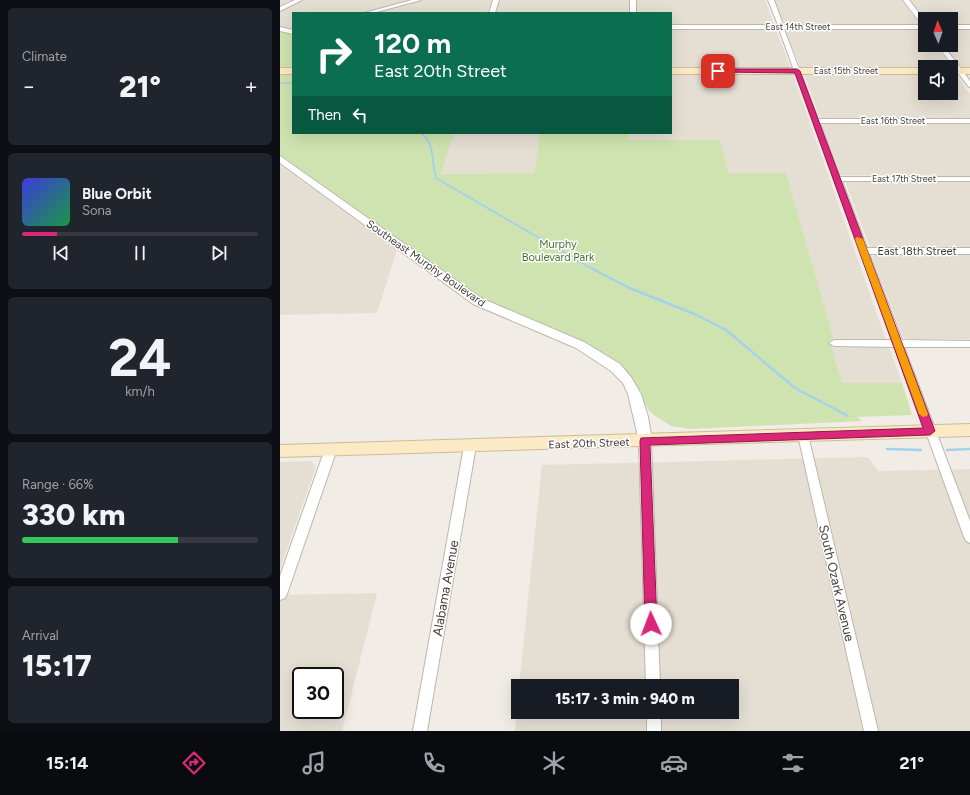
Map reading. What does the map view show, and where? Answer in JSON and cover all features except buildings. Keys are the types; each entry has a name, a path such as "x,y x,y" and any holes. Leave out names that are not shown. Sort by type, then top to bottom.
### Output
{"main road":[{"path":"280,71 292,71"},
{"name":"East 15th Street","path":"672,71 918,71"},
{"path":"958,71 970,71"},
{"name":"East 20th Street","path":"280,451 970,430"}],"street":[{"path":"280,9 299,0"},
{"path":"371,12 418,0"},
{"path":"492,12 496,0"},
{"path":"633,0 633,12"},
{"path":"770,0 970,537"},
{"path":"906,0 918,16"},
{"name":"East 14th Street","path":"672,27 918,26"},
{"path":"958,27 970,27"},
{"path":"280,29 292,32"},
{"path":"958,74 970,85"},
{"name":"East 16th Street","path":"815,121 970,121"},
{"name":"Southeast Murphy Boulevard","path":"280,159 477,301 498,313 596,353 612,364 627,380 634,391 645,441"},
{"name":"East 17th Street","path":"837,179 970,179"},
{"name":"East 18th Street","path":"864,250 970,251"},
{"path":"834,343 970,344"},
{"name":"South Ozark Avenue","path":"803,436 871,731"},
{"path":"645,441 653,679"},
{"name":"Alabama Avenue","path":"420,731 470,446"},
{"path":"280,594 331,450"},
{"path":"654,719 654,731"}],"shaded area":[{"path":"280,0 492,0 487,12 292,12 292,31 280,27"},
{"path":"500,0 629,0 629,12 495,12"},
{"path":"637,0 765,0 774,24 672,25 672,12 637,12"},
{"path":"774,0 902,0 918,22 918,25 783,24"},
{"path":"910,0 970,0 970,25 958,25 958,12 919,12"},
{"path":"672,29 776,29 790,67 672,68"},
{"path":"918,29 918,52 940,52 946,60 918,60 918,67 801,68 785,30"},
{"path":"958,29 970,29 970,68 961,67 958,63 958,60 956,60 949,52 958,52"},
{"path":"672,74 793,75 886,340 834,340 786,173 727,173 720,140 628,140 628,134 672,134"},
{"path":"804,74 918,74 918,100 958,100 958,78 970,94 970,118 822,118 819,116"},
{"path":"825,123 970,123 970,176 841,175 822,125"},
{"path":"454,134 540,134 534,173 441,174"},
{"path":"280,165 397,250 377,313 280,315"},
{"path":"845,181 970,181 970,247 873,247 869,245"},
{"path":"875,254 970,254 970,339 908,339 903,337 872,257"},
{"path":"832,347 889,347 902,383 842,383"},
{"path":"868,457 878,471 970,469 970,731 515,731 516,719 739,719 739,679 520,679 542,465"},
{"path":"310,461 315,465 315,469 280,569 280,462"},
{"path":"377,593 342,731 280,731 280,595"}],"green space":[{"path":"280,29 292,32 292,69 280,69"},
{"name":"Murphy Boulevard Park","path":"280,74 292,74 292,134 454,134 441,174 534,173 540,134 628,134 628,140 720,140 728,173 786,173 834,340 830,340 842,383 902,383 912,415 857,417 862,421 690,429 671,426 654,415 648,409 633,381 618,364 607,355 584,343 494,307 280,155"}],"waterway":[{"path":"280,83 292,83"},
{"path":"422,134 426,137 431,148 436,178 594,270"},
{"path":"593,269 627,287 697,315 726,330 795,388 848,416"},
{"path":"887,449 921,450"},
{"path":"947,450 970,449"}],"slow traffic":[{"path":"859,239 923,414"}],"route":[{"path":"651,624 645,441 930,431 797,71 718,71"}]}
